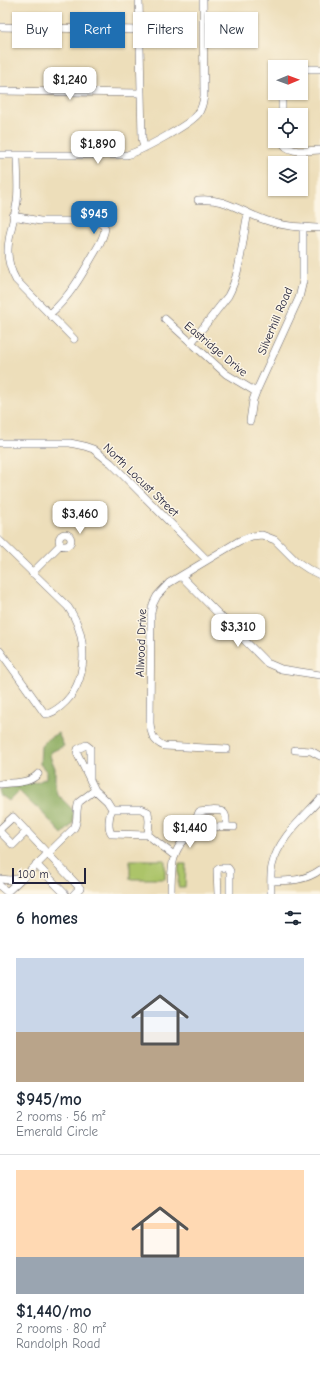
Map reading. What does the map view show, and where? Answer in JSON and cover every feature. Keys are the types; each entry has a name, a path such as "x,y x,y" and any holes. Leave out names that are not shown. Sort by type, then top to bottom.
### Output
{"street":[{"path":"139,0 139,12"},
{"path":"0,156 121,155 132,153 144,148 184,125 198,114 204,96 203,0"},
{"path":"0,27 133,30"},
{"path":"139,48 142,138 144,148"},
{"path":"308,69 320,69"},
{"path":"0,91 140,93"},
{"path":"288,148 290,150 320,150"},
{"path":"17,156 18,192 4,248 7,266 16,280 74,339"},
{"path":"198,200 210,199 234,205 248,213 273,223 320,228"},
{"path":"191,343 232,289 236,277 248,213"},
{"path":"13,216 40,221 95,221 104,226 102,240 78,282 68,296 50,314"},
{"name":"Silverhill Road","path":"250,421 253,400 256,392 299,298 303,281 303,227"},
{"name":"Eastridge Drive","path":"165,319 226,374 256,392"},
{"name":"North Locust Street","path":"0,443 70,443 93,449 101,454 207,560"},
{"name":"Allwood Drive","path":"227,749 164,746 158,743 152,736 150,723 152,608 161,590 181,576 247,537 262,535 268,536 279,542 296,561 308,569 320,574"},
{"path":"0,541 68,607 77,622 81,636 82,661 80,677 72,694 64,703 47,714 42,712 0,651"},
{"path":"32,573 61,544"},
{"path":"181,576 268,662 286,671 320,675"},
{"path":"295,750 311,751 320,756"},
{"path":"0,784 26,781 34,778 38,774"},
{"path":"90,780 95,790 107,801 112,809"},
{"path":"0,886 7,892 74,828 77,824 79,802 95,790"},
{"path":"271,894 272,866 280,846 289,833 320,799"},
{"path":"112,809 109,816 109,829 112,834 148,834 175,856"},
{"path":"112,809 141,809 148,812 148,834"},
{"path":"199,830 197,817 199,812 203,811 221,811 226,815 226,826"},
{"path":"27,831 13,845 0,831 13,816 48,853 80,888 74,894"},
{"path":"171,894 172,870 175,856 186,840 199,830 212,826 234,827"},
{"path":"36,864 65,894"},
{"path":"218,894 218,870 220,868 228,868 230,870 230,894"},
{"path":"271,881 297,880 310,876 320,870"},
{"path":"0,879 10,880 22,878"}],"green space":[{"path":"58,733 64,746 51,752 50,756 55,768 55,785 57,794 74,811 73,824 62,834 38,808 35,807 19,791 9,801 2,796 0,797 0,789 38,782 46,778 46,771 40,764 41,746 49,738"},
{"path":"130,860 165,860 165,879 130,879"},
{"path":"179,864 186,864 185,887 178,887"}]}
